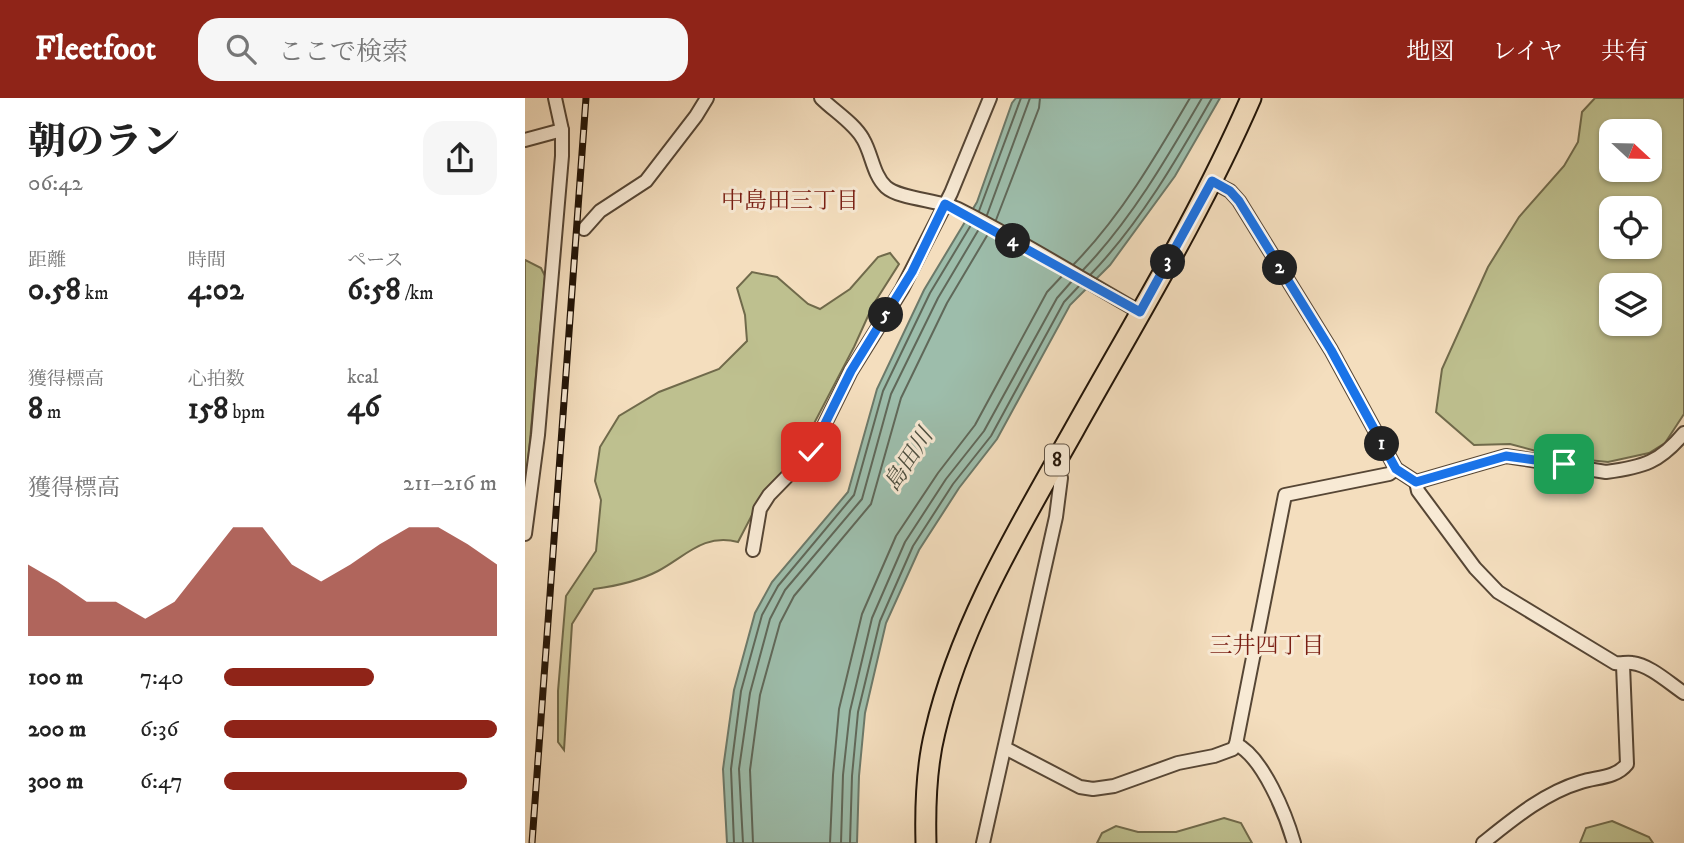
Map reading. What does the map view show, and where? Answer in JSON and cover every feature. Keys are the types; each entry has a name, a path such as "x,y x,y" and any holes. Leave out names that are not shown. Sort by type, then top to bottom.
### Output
{"main road":[{"name":"8","path":"926,843 925,799 934,734 955,663 987,590 1212,181 1251,98"}],"street":[{"path":"525,534 538,435 562,130 555,98"},
{"path":"584,229 600,211 646,181 707,98"},
{"path":"821,98 858,131 885,187 896,193 951,206 1140,312"},
{"path":"753,550 760,509 769,495 811,452 851,371 951,206 989,98"},
{"path":"525,140 562,130"},
{"path":"1212,181 1230,191 1239,201 1331,350 1396,469 1416,482 1418,491 1475,568 1498,592 1615,663 1632,663 1654,672 1684,693"},
{"path":"1416,482 1506,456 1606,472 1621,470 1655,461 1669,451 1684,433"},
{"path":"983,843 1056,517 1061,478 1055,463"},
{"path":"1005,748 1069,782 1093,789 1114,786 1178,763 1233,749 1285,495 1389,474 1396,469"},
{"path":"1483,843 1550,793 1620,772 1627,764 1623,665"},
{"path":"1236,744 1245,748 1258,765 1276,796 1294,843"}],"green space":[{"path":"1595,98 1684,98 1684,414 1665,443 1649,453 1608,462 1558,457 1510,444 1474,445 1436,412 1442,369 1488,267 1519,217 1564,166 1578,142 1582,112"},
{"path":"890,253 899,264 873,305 796,458 765,490 738,542 726,540 705,543 651,575 594,589 572,624 564,750 558,742 558,691 566,596 596,551 601,500 595,481 600,447 619,416 659,392 719,369 747,341 745,315 737,288 752,272 777,277 808,304 820,309 850,289 878,257"},
{"path":"525,260 541,268 545,276 525,476"},
{"path":"1224,818 1241,823 1252,843 1097,843 1102,833 1116,826 1138,832 1176,832"},
{"path":"1612,821 1649,837 1653,843 1580,843 1586,828"}],"water":[{"name":"島田川","path":"1016,98 1220,98 1175,176 1110,265 1070,305 997,439 959,488 919,550 886,623 865,713 859,776 857,843 727,843 723,769 734,690 755,613 772,582 848,492 877,389 924,290 977,202"}],"railway":[{"path":"532,843 586,98"}],"district":[{"name":"中島田三丁目","path":"790,201"},
{"name":"三井四丁目","path":"1267,646"}],"route":[{"path":"811,452 851,371 912,272 945,204 1140,312 1212,181 1230,191 1239,201 1331,350 1396,469 1416,482 1506,456 1564,464"}]}
